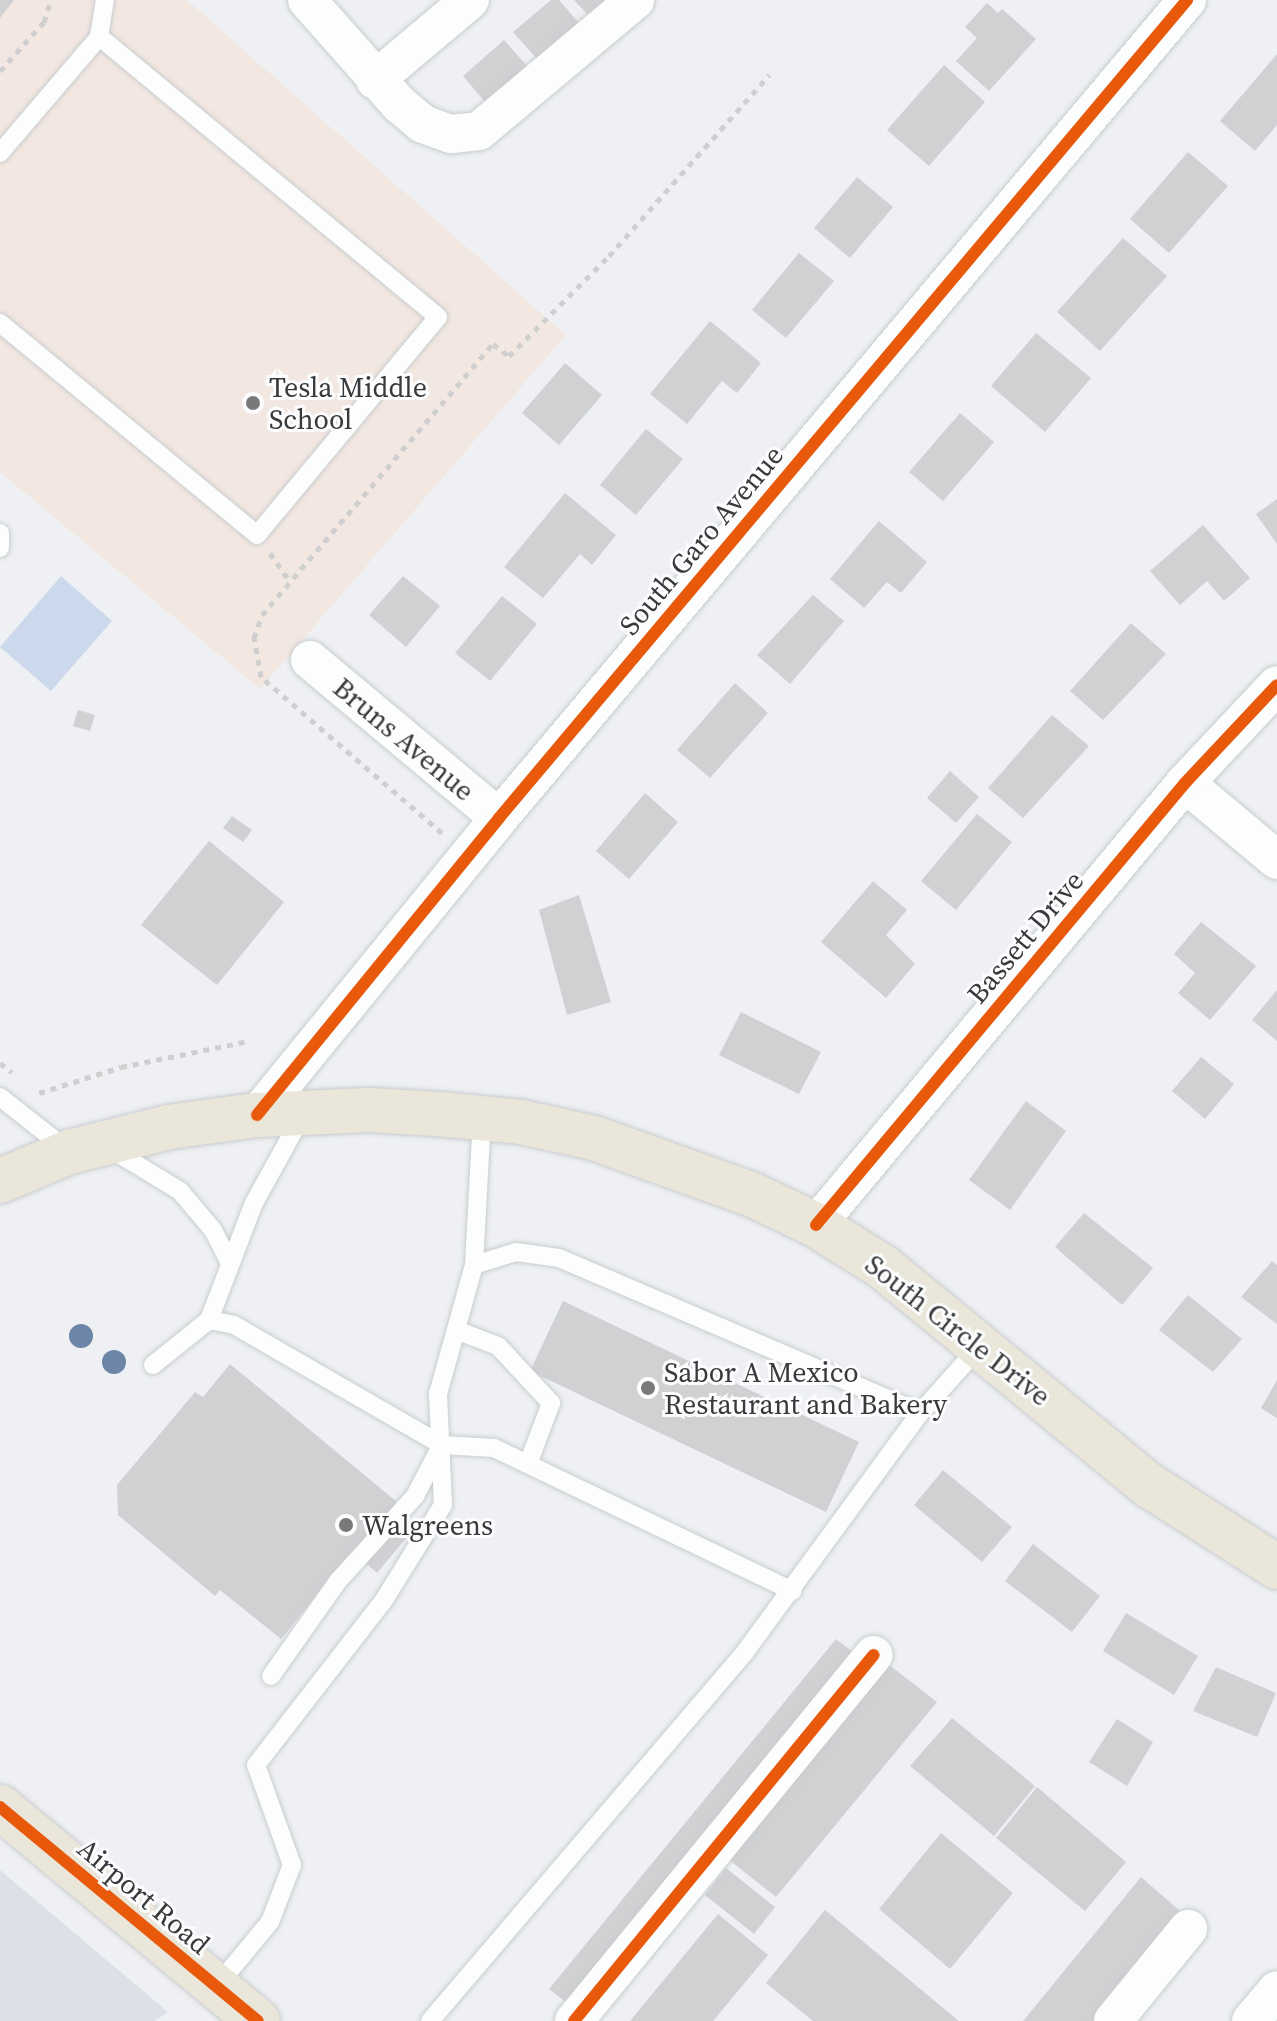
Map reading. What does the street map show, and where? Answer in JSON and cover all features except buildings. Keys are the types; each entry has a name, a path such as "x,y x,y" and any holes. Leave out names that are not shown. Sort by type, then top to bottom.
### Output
{"main road":[{"name":"South Circle Drive","path":"0,1181 84,1148 169,1127 257,1115 369,1110 482,1118 594,1138 687,1168 816,1225 883,1267 982,1344 1150,1486 1277,1567"},
{"name":"Airport Road","path":"0,1807 258,2021"}],"street":[{"path":"307,0 375,80 423,124 451,134 479,131 635,0"},
{"path":"375,80 470,0"},
{"name":"South Garo Avenue","path":"257,1115 499,818 1187,0"},
{"name":"Bruns Avenue","path":"310,660 499,818"},
{"name":"Bassett Drive","path":"816,1225 1185,783 1277,685"},
{"path":"1185,783 1277,860"},
{"path":"574,2021 874,1655"},
{"path":"1113,2021 1188,1929"},
{"path":"1251,2021 1277,1990"}],"lane":[{"path":"0,153 99,37 105,0"},
{"path":"0,323 257,535 438,317 99,37"},
{"path":"0,533 0,548"},
{"path":"0,1097 84,1148 180,1191 213,1230 230,1263"},
{"path":"153,1365 209,1320 254,1203 304,1113"},
{"path":"216,1987 270,1922 292,1865 256,1765 384,1600 443,1505 438,1394 474,1265 482,1118"},
{"path":"474,1265 516,1252 559,1258 920,1413"},
{"path":"209,1320 234,1325 442,1445 494,1448 792,1591"},
{"path":"456,1330 498,1346 551,1403 528,1464"},
{"path":"430,2021 792,1591 920,1413 982,1344"},
{"path":"271,1676 338,1581 415,1496 442,1445"}],"path":[{"path":"0,71 44,22 51,0"},
{"path":"290,582 493,344 509,356 620,245 769,75"},
{"path":"31,1087 41,1095 121,1067 249,1041"},
{"path":"0,1063 21,1079"}],"shaded area":[{"name":"Tesla Middle School","path":"0,0 187,0 566,335 260,689 0,472"},
{"path":"61,576 112,621 51,691 0,647"},
{"path":"0,1870 168,2012 155,2021 0,2021"}],"cycle path":[{"path":"257,1115 499,818 1187,0"},
{"path":"816,1225 1185,783 1277,685"},
{"path":"574,2021 874,1655"},
{"path":"0,1807 258,2021"}],"place":[{"name":"Tesla Middle School","path":"253,403"},
{"name":"Sabor A Mexico Restaurant and Bakery","path":"648,1388"},
{"name":"Walgreens","path":"346,1525"}]}
